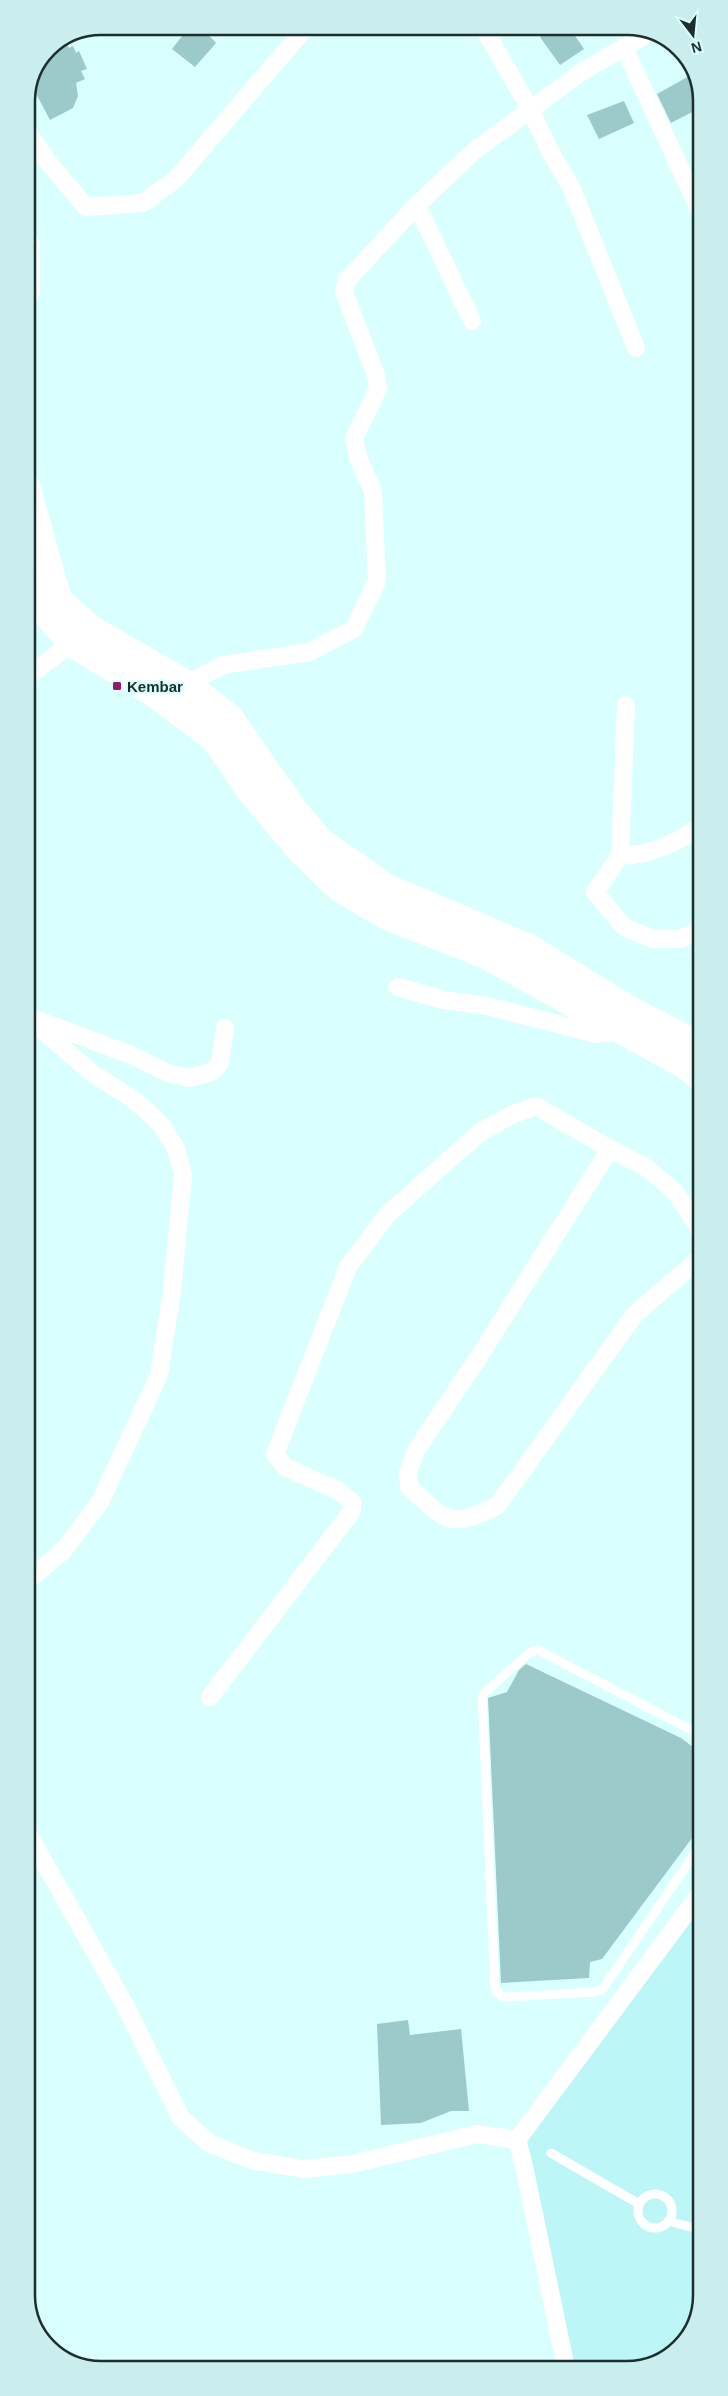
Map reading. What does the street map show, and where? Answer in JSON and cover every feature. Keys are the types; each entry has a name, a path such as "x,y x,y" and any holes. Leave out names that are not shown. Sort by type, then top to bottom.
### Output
{"highway":[{"path":"35,520 55,590 81,636 186,684 229,717 294,810 321,842 387,888 529,948 628,1009 693,1043"},
{"path":"35,591 43,610 81,636 215,739 250,790 301,850 341,889 387,916 486,956 693,1071"}],"street":[{"path":"35,142 48,162 86,207 143,202 176,179 298,35"},
{"path":"487,35 530,109 551,153 571,187 636,348"},
{"path":"186,684 223,665 309,652 354,629 377,581 373,491 359,460 354,438 378,389 376,375 344,292 347,280 417,206 474,151 582,71 641,37"},
{"path":"624,47 693,196"},
{"path":"417,206 472,320"},
{"path":"35,671 81,636"},
{"path":"626,705 620,856 595,892 624,927 652,939 681,939 693,933"},
{"path":"620,856 640,855 655,850 678,841 693,831"},
{"path":"398,987 444,1000 487,1006 597,1034 622,1031"},
{"path":"35,1019 130,1054 168,1073 189,1078 212,1072 220,1062 225,1028"},
{"path":"35,1023 92,1073 134,1100 161,1124 176,1149 183,1175 172,1291 159,1375 100,1502 63,1551 35,1574"},
{"path":"210,1697 352,1510 352,1502 339,1491 285,1467 275,1454 348,1267 387,1214 480,1132 514,1114 536,1106 647,1168 675,1192 693,1219"},
{"path":"610,1149 480,1355 417,1449 408,1472 409,1487 442,1517 449,1520 475,1517 497,1506 635,1314 693,1264"},
{"path":"35,1846 124,2005 181,2118 208,2143 251,2160 304,2169 352,2164 477,2134 517,2140"},
{"path":"517,2140 693,1905"},
{"path":"517,2140 565,2361"}],"lane":[{"path":"693,1731 538,1650 529,1654 482,1695 493,1949 497,1993 506,1997 602,1990 693,1857"},
{"path":"551,2153 639,2204"},
{"path":"652,2195 663,2197 670,2205 668,2221 659,2228 648,2227 640,2220 638,2215 639,2204 642,2200 652,2195"},
{"path":"668,2221 693,2228"}],"shaded area":[{"path":"693,1919 693,2295 690,2316 677,2339 671,2345 652,2356 640,2360 573,2361 527,2141"}],"building":[{"path":"183,35 208,35 216,43 195,67 172,49"},
{"path":"543,35 574,35 584,49 560,65 540,37"},
{"path":"67,44 69,48 73,46 76,53 79,51 87,69 81,71 85,79 76,83 78,96 73,108 50,120 36,93 36,88 46,64 54,54"},
{"path":"688,77 692,88 693,112 671,123 657,94"},
{"path":"624,101 634,123 599,139 587,115"},
{"path":"526,1664 681,1738 693,1747 693,1837 602,1959 590,1962 589,1978 501,1983 488,1698 507,1692 519,1670"},
{"path":"408,2020 410,2035 461,2029 469,2111 451,2111 421,2123 381,2125 377,2024"}],"place":[{"name":"Kembar","path":"117,686"}]}
